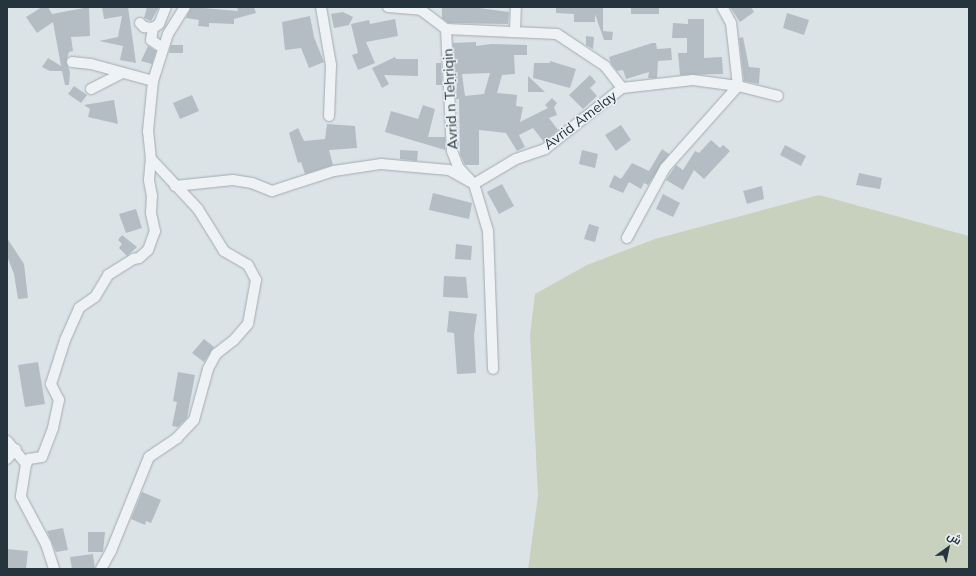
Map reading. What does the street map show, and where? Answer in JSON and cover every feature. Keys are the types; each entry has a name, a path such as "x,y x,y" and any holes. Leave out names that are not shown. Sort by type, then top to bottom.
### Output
{"street":[{"path":"140,23 144,27 153,28 159,24 166,7"},
{"path":"54,569 46,544 21,497 26,464 29,459 42,457 54,428 59,400 51,384 69,330 79,308 95,297 108,275 134,259 140,258 148,250 155,231 151,213 152,196 149,180 151,159 148,131 153,81 163,48 185,7"},
{"path":"321,7 331,65 329,116"},
{"name":"Avrid n Teḥṛiqin","path":"388,7 421,10 446,29 558,34 605,66 622,88"},
{"path":"515,31 516,7"},
{"path":"627,238 666,168 738,86 731,23 722,7"},
{"path":"153,28 151,40 163,48"},
{"name":"Avrid n Teḥṛiqin","path":"446,29 452,151 458,167 474,184 488,231 493,369"},
{"path":"72,62 153,81"},
{"path":"91,88 122,73"},
{"path":"622,88 693,80 738,86 778,96"},
{"name":"Avrid Amelay","path":"474,184 516,159 545,149 622,88"},
{"path":"101,569 111,551 150,457 177,438 194,420 208,368 216,354 234,340 248,324 256,280 248,265 224,251 198,209 151,159"},
{"path":"175,186 233,180 252,183 272,191 334,171 380,164 449,170 474,184"},
{"path":"7,441 16,449 26,464"},
{"path":"7,459 16,449"}],"green space":[{"path":"819,195 969,236 969,569 528,569 538,496 530,335 535,294 587,265 655,239"}],"building":[{"path":"42,7 48,7 52,14 89,7 90,36 71,37 73,51 69,52 66,62 70,72 69,85 65,85 62,71 50,71 42,67 48,58 61,66 53,22 37,33 26,17"},
{"path":"102,7 128,7 136,63 120,60 123,46 99,41 118,37 122,16 104,19"},
{"path":"147,7 159,7 151,21 144,18"},
{"path":"191,7 238,11 237,7 254,7 256,13 234,19 234,24 209,23 209,27 198,26 199,20 186,18"},
{"path":"442,7 472,7 509,12 508,24 448,23 442,18"},
{"path":"556,7 603,7 603,31 613,32 612,40 604,40 595,14 595,22 574,22 574,14 556,13"},
{"path":"631,7 659,7 659,14 631,14"},
{"path":"730,7 751,7 754,12 740,22"},
{"path":"343,12 353,17 349,25 334,28 331,14"},
{"path":"787,13 809,20 804,35 783,28"},
{"path":"310,16 314,37 324,62 309,68 301,48 285,50 282,22"},
{"path":"395,19 398,36 366,42 375,63 358,70 352,55 358,53 351,24 369,20 370,24"},
{"path":"688,19 704,19 704,58 722,57 723,74 680,75 678,53 687,53 687,38 672,38 673,23 688,24"},
{"path":"586,36 594,37 593,49 586,45"},
{"path":"743,37 749,67 760,68 759,84 744,81 739,38"},
{"path":"476,42 476,46 491,44 527,45 527,55 514,55 515,74 502,75 497,93 517,95 516,106 523,107 520,122 548,108 545,105 552,98 557,103 554,107 557,115 549,118 558,130 544,142 533,128 519,135 525,147 517,151 506,133 479,130 479,165 465,165 460,154 459,99 456,99 457,83 455,83 453,43","holes":["490,73 484,94 465,96 462,74"]},
{"path":"656,43 657,49 671,48 672,60 658,61 657,78 648,78 649,72 626,79 623,70 617,71 611,63 609,57"},
{"path":"171,45 183,45 183,53 169,53"},
{"path":"148,46 156,51 152,64 141,61"},
{"path":"395,57 396,59 418,59 418,76 384,75 389,84 382,88 372,68"},
{"path":"550,61 576,69 570,88 533,78 534,63 550,63"},
{"path":"436,63 441,63 442,85 436,85"},
{"path":"590,75 596,82 590,88 597,96 583,109 569,95"},
{"path":"528,76 545,92 528,92"},
{"path":"74,86 87,95 81,103 68,94"},
{"path":"192,95 199,111 180,119 173,103"},
{"path":"114,100 118,124 88,117 90,109 84,105"},
{"path":"423,105 435,109 428,137 445,137 445,150 385,132 391,111 418,119"},
{"path":"327,124 355,126 357,148 329,150 333,165 305,174 301,162 298,163 289,133 298,128 304,141 325,139"},
{"path":"621,125 631,140 616,151 605,135"},
{"path":"711,140 720,148 723,145 730,151 704,179 694,170 683,190 666,180 676,165 683,170 695,151 699,153"},
{"path":"785,145 806,156 801,166 780,155"},
{"path":"662,149 669,154 648,185 644,183 641,189 629,182 623,193 609,187 614,175 621,179 632,163 649,171"},
{"path":"400,150 418,151 417,161 400,159"},
{"path":"582,150 598,154 595,168 579,164"},
{"path":"859,173 882,178 880,189 856,185"},
{"path":"502,184 514,206 499,214 487,192"},
{"path":"762,186 764,199 747,204 743,191"},
{"path":"433,193 472,203 469,219 429,210"},
{"path":"663,194 680,203 673,217 656,209"},
{"path":"136,209 142,228 126,233 119,214"},
{"path":"589,224 599,227 595,242 584,239"},
{"path":"122,235 137,247 127,256 119,248 122,244 118,240"},
{"path":"7,238 24,264 28,298 18,299 14,274 7,256"},
{"path":"456,244 472,246 471,260 455,259"},
{"path":"444,276 466,277 468,298 443,297"},
{"path":"449,311 477,314 474,335 476,373 457,374 454,333 447,332"},
{"path":"204,339 214,347 204,362 192,353"},
{"path":"38,362 45,404 25,407 18,365"},
{"path":"178,372 195,375 187,418 178,427 172,426 177,402 173,401"},
{"path":"142,492 161,500 151,523 146,521 145,525 131,519"},
{"path":"63,528 68,550 56,552 47,531"},
{"path":"88,532 105,532 103,552 88,552"},
{"path":"7,549 28,551 26,569 7,569"},
{"path":"93,554 95,569 72,569 70,557"}]}
